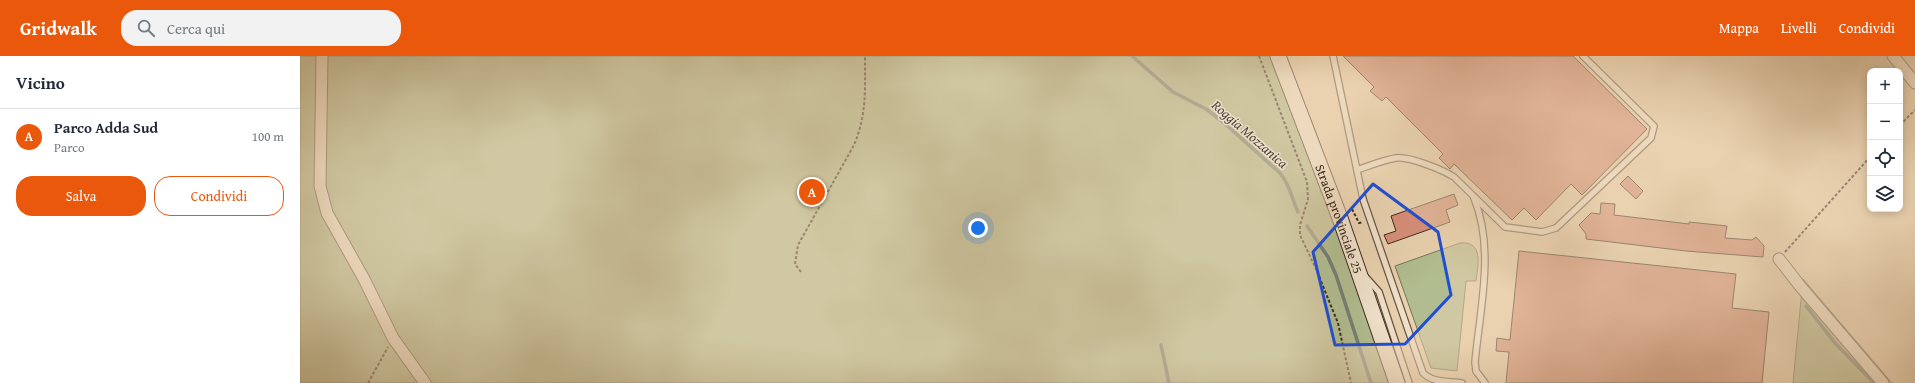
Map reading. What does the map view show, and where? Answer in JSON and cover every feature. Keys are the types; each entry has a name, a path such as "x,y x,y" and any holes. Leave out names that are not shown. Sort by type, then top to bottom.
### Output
{"street":[{"path":"322,56 320,186 327,213 364,279 393,338 425,383"},
{"name":"Strada provinciale 25","path":"1278,56 1357,268 1397,383"},
{"path":"1893,56 1915,83"},
{"path":"1779,258 1800,286 1883,383"}],"lane":[{"path":"1333,56 1363,199 1423,374 1428,378 1438,381 1462,383"},
{"path":"1357,170 1397,158 1422,163 1444,171 1454,177 1505,227 1542,232 1556,228 1651,138 1654,126 1583,56"},
{"path":"1473,196 1482,221 1486,260 1475,362 1476,371 1485,383"},
{"path":"1357,268 1369,279 1378,292 1409,383"}],"path":[{"path":"801,272 795,264 798,245 854,145 861,127 864,111 865,56"},
{"path":"1259,56 1306,182 1308,199 1300,225 1300,236 1316,268 1338,323 1351,383"},
{"path":"1903,122 1915,110"},
{"path":"1779,258 1867,160"},
{"path":"368,383 393,338"}],"highlighted area":[{"path":"1373,184 1438,232 1451,295 1405,344 1335,345 1313,252"}],"green space":[{"path":"300,56 1272,56 1310,155 1391,383 300,383"},
{"path":"1460,243 1468,243 1473,246 1478,255 1478,261 1476,281 1466,281 1457,371 1431,368 1395,266"},
{"path":"1803,279 1892,383 1793,383"}],"building":[{"path":"1343,56 1573,56 1647,129 1582,195 1571,184 1536,220 1524,208 1512,220 1454,164 1450,169 1439,158 1443,154 1386,97 1382,101 1370,91 1374,87"},
{"path":"1628,176 1643,191 1636,199 1620,184"},
{"path":"1454,194 1458,205 1446,210 1450,222 1388,244 1384,235 1396,231 1391,216"},
{"path":"1601,203 1615,204 1614,215 1689,224 1689,222 1727,226 1725,238 1752,240 1756,237 1764,246 1763,257 1686,251 1586,239 1586,234 1579,225 1591,213 1600,214"},
{"path":"1519,251 1736,274 1732,308 1769,312 1762,383 1506,383 1509,352 1496,351 1497,338 1510,340"}],"waterway":[{"name":"Roggia Mozzanica","path":"1132,56 1173,92 1206,109 1223,122 1280,173 1289,188 1298,212"},
{"name":"Roggia Mozzanica","path":"1307,226 1328,257 1336,275 1371,383"},
{"path":"1806,306 1835,343 1874,383"},
{"path":"1161,345 1169,383"}],"place":[{"name":"Parco Adda Sud","path":"812,192"}]}
